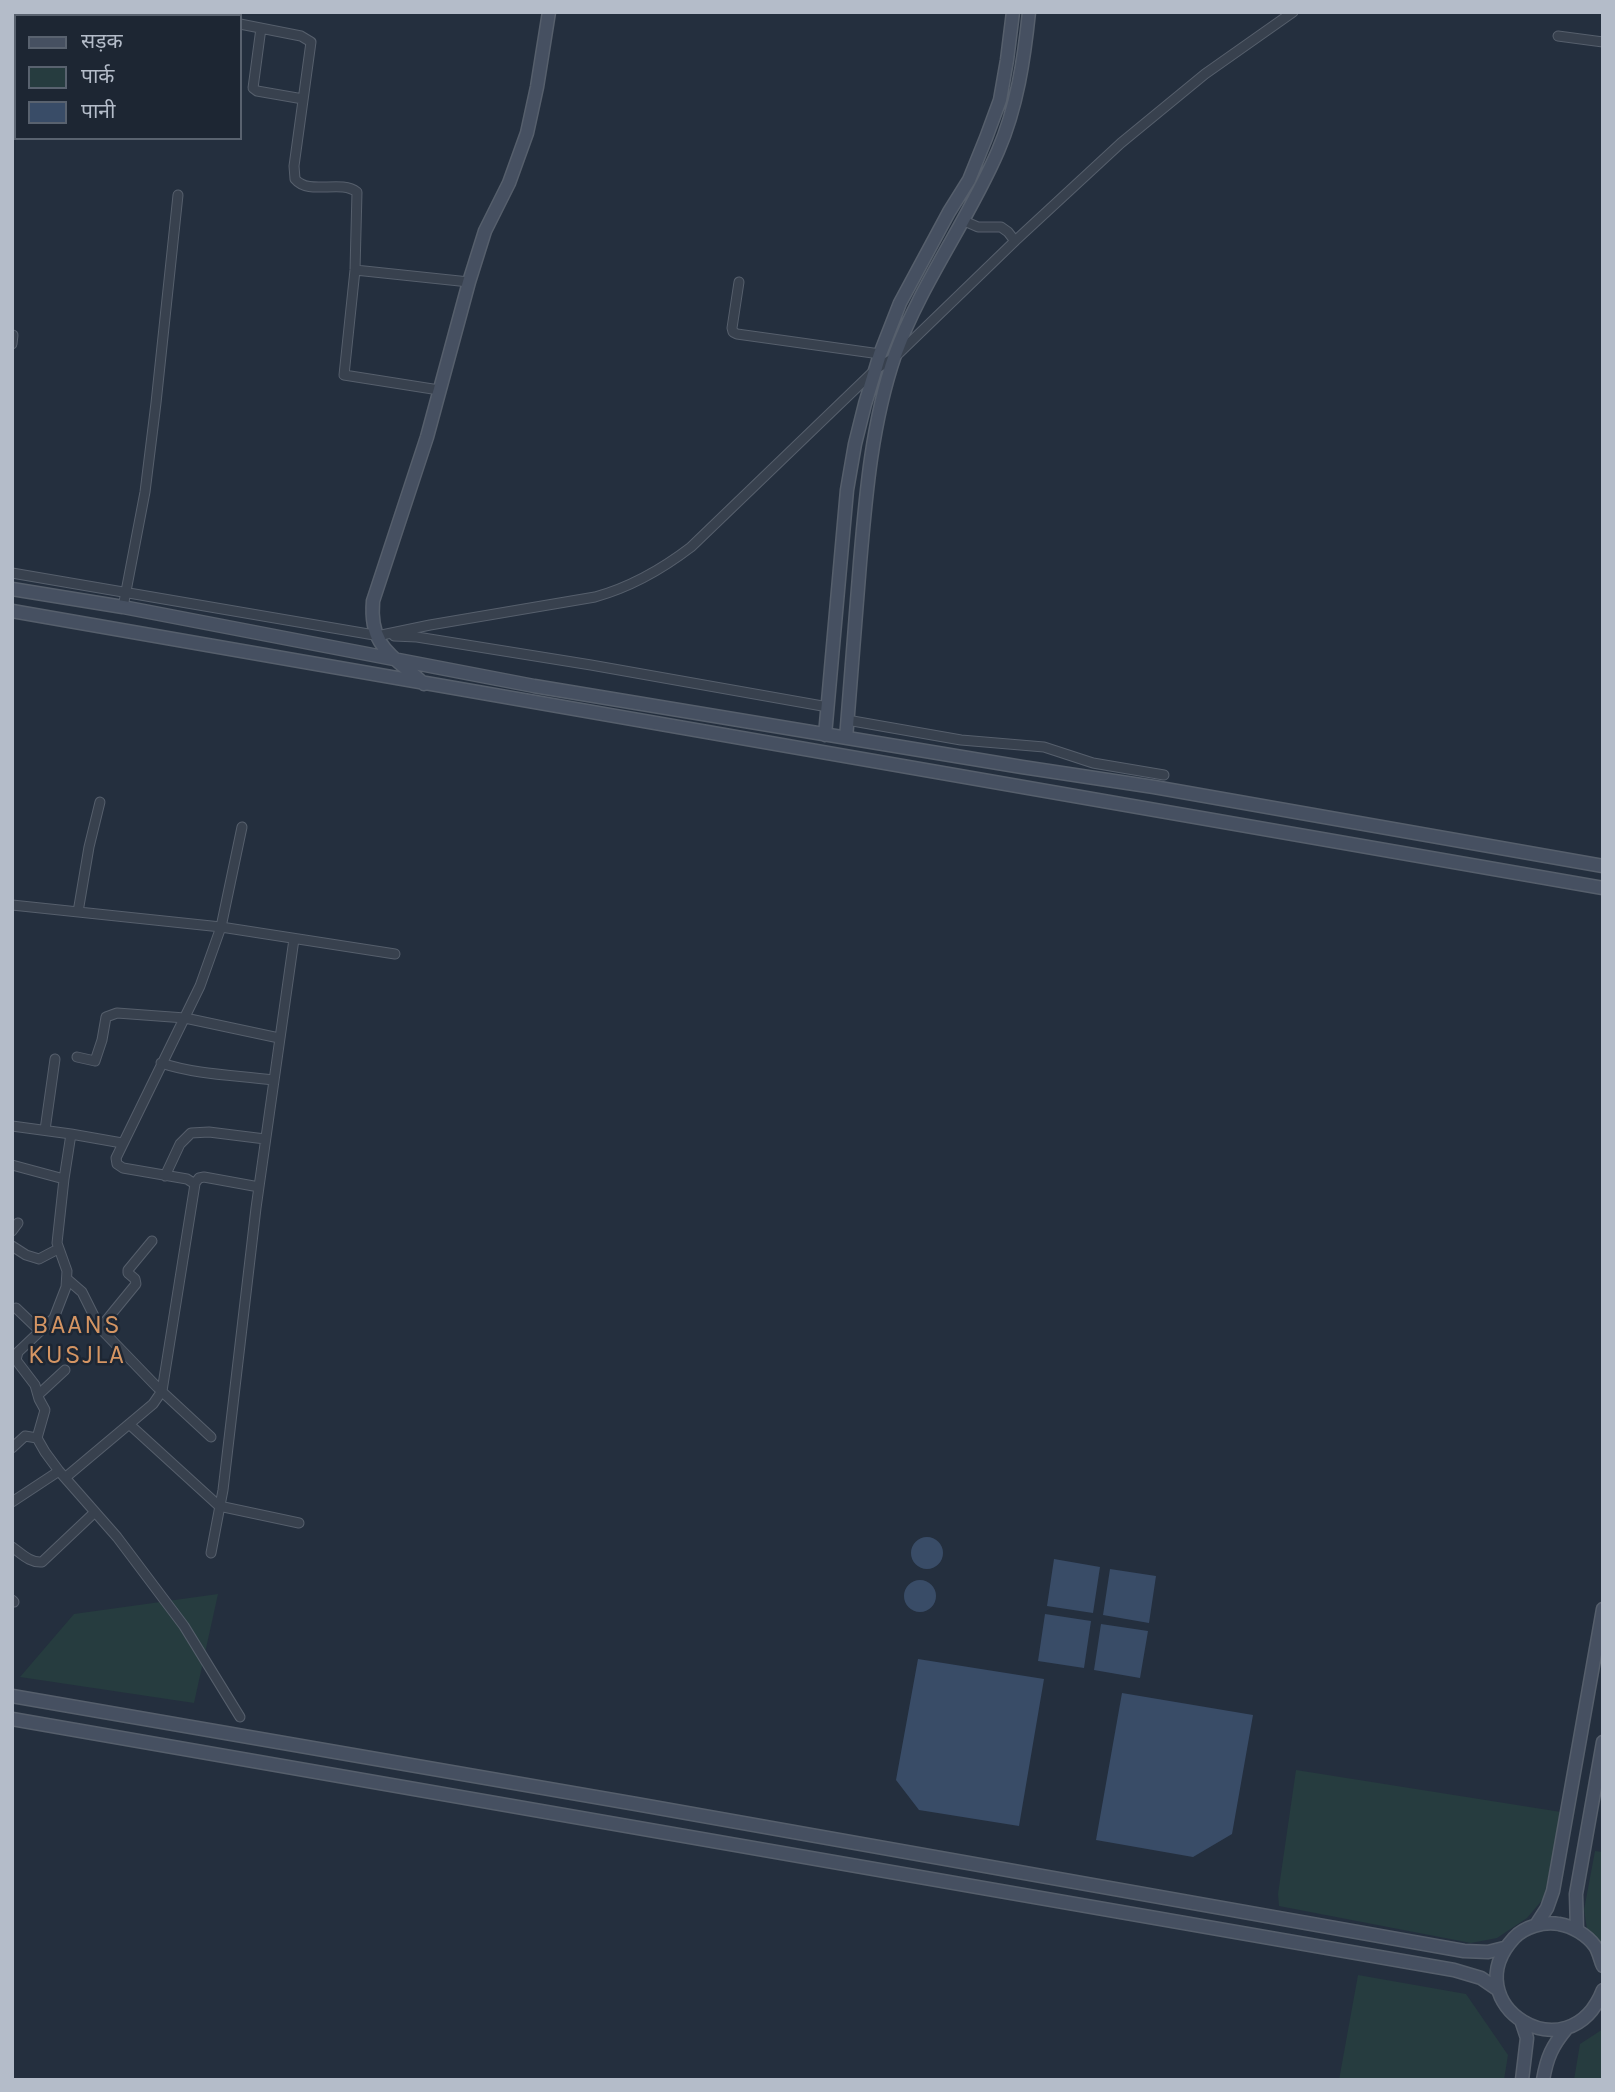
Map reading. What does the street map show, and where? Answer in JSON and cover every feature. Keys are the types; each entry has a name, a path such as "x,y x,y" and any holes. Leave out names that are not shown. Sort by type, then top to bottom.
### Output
{"street":[{"path":"424,684 384,650 372,618 375,592 427,438 485,232 509,183 527,133 549,12"},
{"path":"825,735 850,467 862,417 880,354 900,303 969,180 986,138 1000,100 1013,12"},
{"path":"846,738 871,450 895,357 923,292 993,162 1010,117 1024,60 1029,12"},
{"path":"377,636 595,597 620,590 661,570 691,547 876,369 895,357 1121,143 1198,79 1293,12"},
{"path":"242,24 300,36 311,41 294,166 295,179 305,186 349,187 358,194 355,270 344,375 439,390"},
{"path":"261,28 253,88 303,99"},
{"path":"1558,36 1603,42"},
{"path":"123,607 145,492 178,195"},
{"path":"962,220 978,227 1000,227 1015,241"},
{"path":"355,270 469,282"},
{"path":"739,282 733,332 880,354"},
{"path":"12,573 377,636 418,637 828,707"},
{"path":"12,589 123,607 461,673 1154,787 1603,866"},
{"path":"12,611 1603,888"},
{"path":"459,689 461,673"},
{"path":"847,720 961,740 1044,747 1093,763 1164,775"},
{"path":"1151,809 1154,787"},
{"path":"78,912 89,846 100,802"},
{"path":"195,1183 128,1169 118,1165 116,1158 200,986 220,928 242,827"},
{"path":"12,905 220,928 395,954"},
{"path":"211,1552 294,939"},
{"path":"77,1057 96,1061 106,1017 117,1013 185,1018 279,1038"},
{"path":"45,1130 55,1059"},
{"path":"162,1063 213,1075 273,1080"},
{"path":"12,1126 122,1143"},
{"path":"165,1176 180,1144 191,1133 209,1132 265,1139"},
{"path":"71,1134 58,1249 67,1279 54,1318 15,1350 15,1363 35,1385 45,1412 37,1438 45,1452 96,1512 184,1626 240,1717"},
{"path":"12,1164 64,1179"},
{"path":"14,1499 63,1474 153,1404 162,1391 195,1183 198,1178 259,1187"},
{"path":"100,1328 136,1284 135,1279 128,1273 128,1268 152,1241"},
{"path":"12,1246 39,1259 58,1249"},
{"path":"67,1279 82,1292 100,1328 211,1437"},
{"path":"16,1308 40,1331"},
{"path":"38,1395 65,1370"},
{"path":"129,1424 219,1506 299,1523"},
{"path":"12,1448 25,1436 37,1438"},
{"path":"12,1547 29,1560 42,1562 96,1512"},
{"path":"1536,1925 1547,1908 1553,1891 1603,1609"},
{"path":"12,1696 1464,1951 1488,1952 1504,1948"},
{"path":"12,1719 1454,1970 1481,1978 1497,1989 1507,2008 1522,2023 1544,2031 1567,2028 1584,2019 1600,2004 1603,1990"},
{"path":"1577,1930 1576,1894 1603,1742"},
{"path":"1497,1989 1497,1968 1504,1948 1518,1933 1536,1925 1557,1923 1577,1930 1595,1947 1603,1966"},
{"path":"1522,2023 1527,2038 1522,2080"},
{"path":"1543,2080 1553,2044 1567,2028"}],"green space":[{"path":"218,1594 194,1703 20,1677 74,1614"},
{"path":"1296,1770 1561,1812 1544,1898 1527,1918 1497,1938 1471,1943 1279,1906 1278,1894"},
{"path":"1595,1851 1603,1852 1603,1944 1587,1929 1584,1910"},
{"path":"1358,1975 1466,1994 1508,2055 1504,2080 1339,2080"},
{"path":"1603,2029 1603,2080 1574,2080 1580,2044"}],"water":[{"path":"927,1537 938,1542 943,1553 938,1564 927,1569 916,1564 911,1553 916,1542"},
{"path":"1054,1559 1100,1567 1093,1613 1047,1606"},
{"path":"1110,1569 1156,1576 1149,1623 1103,1615"},
{"path":"920,1580 931,1585 936,1596 931,1607 920,1612 909,1607 904,1596 909,1585"},
{"path":"1045,1614 1091,1621 1084,1668 1038,1661"},
{"path":"1101,1624 1148,1631 1140,1678 1094,1670"},
{"path":"918,1659 1044,1679 1019,1826 919,1810 896,1780"},
{"path":"1122,1693 1253,1715 1232,1834 1193,1857 1096,1840"}],"district":[{"name":"BAANS KUSJLA","path":"77,1341"}]}
